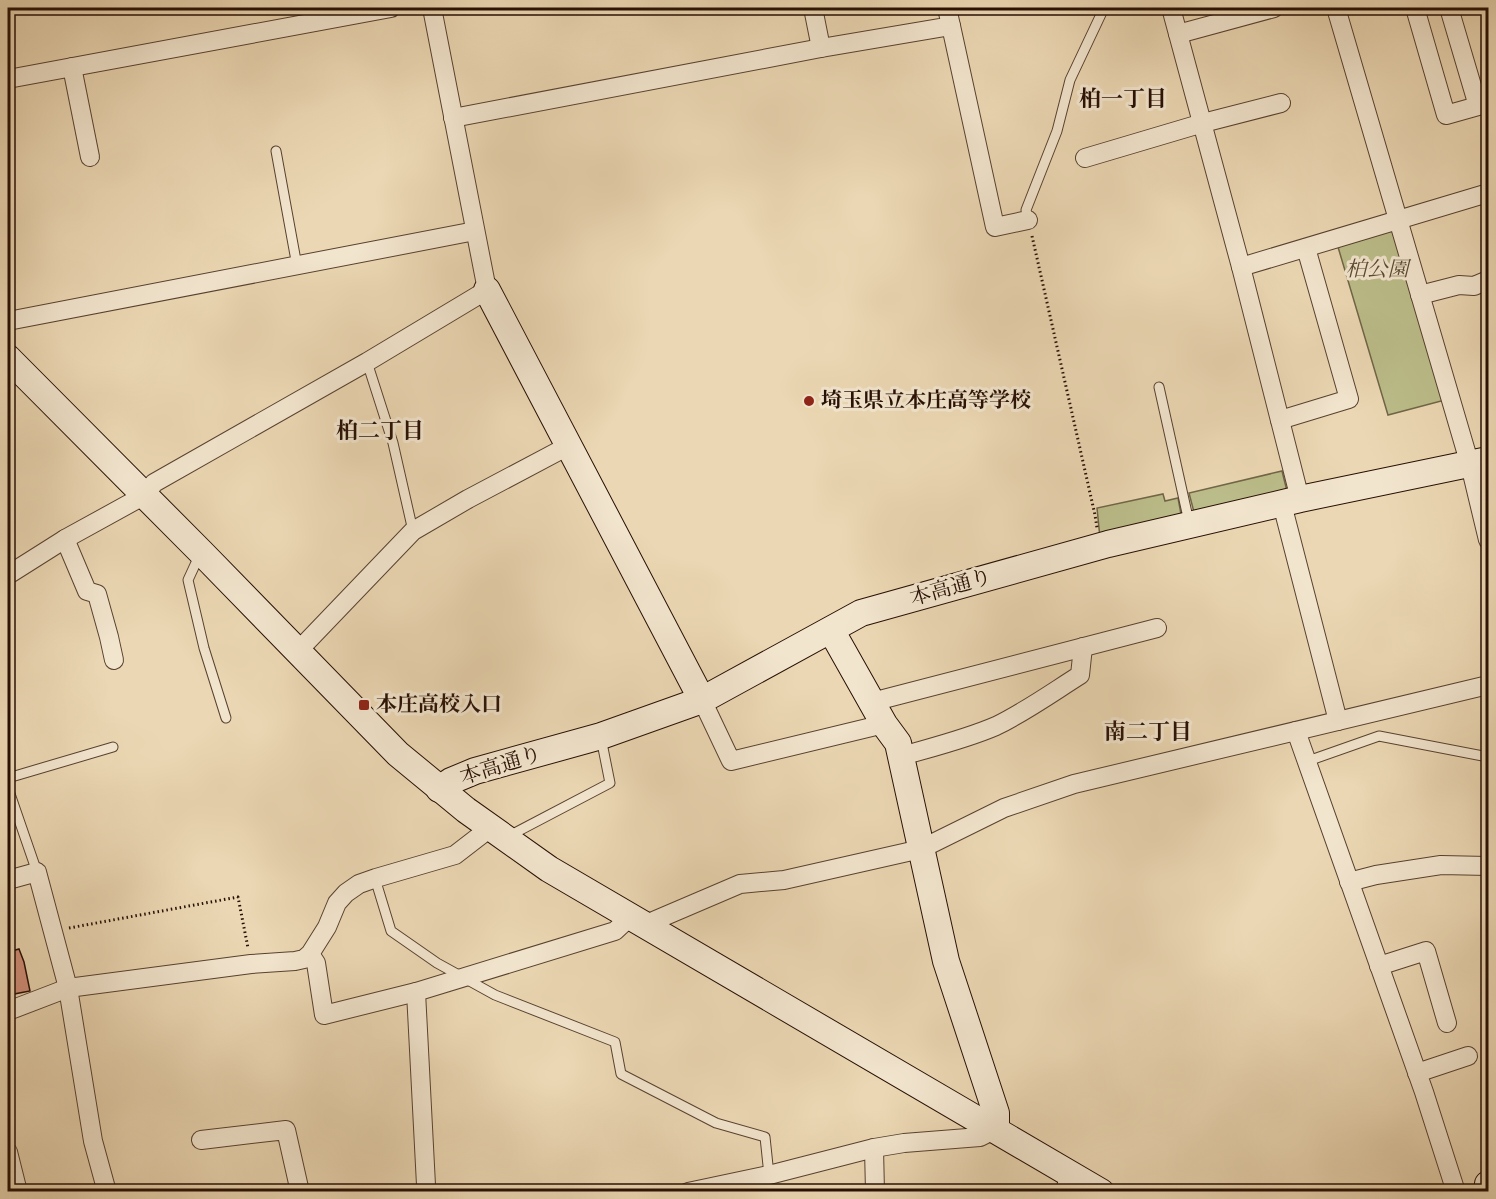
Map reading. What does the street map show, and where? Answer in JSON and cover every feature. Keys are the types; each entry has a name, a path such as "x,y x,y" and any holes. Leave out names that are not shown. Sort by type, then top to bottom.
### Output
{"street":[{"path":"8,79 391,8"},
{"path":"432,8 487,290 570,445 702,700 731,761 1083,646 1157,627"},
{"path":"813,8 820,48"},
{"path":"947,8 995,227 1028,220"},
{"path":"1171,8 1280,420 1291,501 1338,721"},
{"path":"1178,34 1274,8"},
{"path":"1336,8 1420,295 1479,463 1488,540"},
{"path":"1414,8 1446,115 1478,106 1449,8"},
{"path":"453,118 820,48 951,26"},
{"path":"72,67 90,157"},
{"path":"1085,158 1203,123 1281,103"},
{"path":"1241,267 1488,193"},
{"path":"8,321 475,231"},
{"path":"1280,420 1349,399 1306,248"},
{"path":"1420,295 1459,285 1474,286 1488,280"},
{"path":"8,575 64,539 145,495 154,483 367,362 487,290"},
{"path":"10,364 145,495 398,754 497,833 549,869 996,1129 1068,1183 1101,1191"},
{"path":"297,652 413,531 570,445"},
{"name":"本高通り","path":"439,789 475,771 601,736 702,700 861,613 1098,547 1291,501 1479,463"},
{"path":"64,539 87,591 97,594 110,637 114,660"},
{"path":"831,630 878,713 898,742 946,961 996,1113 996,1129"},
{"path":"902,756 996,726 1026,709 1080,675 1083,646"},
{"path":"310,954 316,963 324,1015 416,992 615,931 740,884 784,880 921,849 1004,808 1074,784 1488,685"},
{"path":"1296,731 1417,1073 1456,1191"},
{"path":"8,1011 68,988 304,959 310,954 327,927 337,903 359,884 455,855 497,833"},
{"path":"1349,882 1376,875 1441,865 1488,866"},
{"path":"8,880 37,872 68,988 93,1141 107,1191"},
{"path":"1378,966 1426,951 1447,1023"},
{"path":"416,992 426,1185 424,1191"},
{"path":"1417,1073 1468,1056"},
{"path":"688,1191 874,1148 904,1143 980,1137 996,1129"},
{"path":"201,1140 286,1130 300,1191"},
{"path":"874,1148 875,1191"},
{"path":"9,1164 18,1191"},
{"path":"1487,1191 1488,1184"}],"lane":[{"path":"1028,220 1026,210 1057,131 1070,80 1104,8"},
{"path":"276,151 297,266"},
{"path":"367,362 393,443 413,531"},
{"path":"1159,387 1190,525"},
{"path":"201,552 188,579 204,648 226,718"},
{"path":"497,833 610,783 601,736"},
{"path":"1308,761 1379,736 1488,757"},
{"path":"8,778 113,747"},
{"path":"8,788 37,872"},
{"path":"376,878 391,931 461,978 495,995 615,1042 621,1074 716,1123 765,1137 769,1174"}],"path":[{"path":"1028,220 1095,515 1098,547"},
{"path":"53,931 238,897 251,964"}],"green space":[{"name":"柏公園","path":"1391,231 1398,234 1445,400 1388,415 1338,247"},
{"path":"1282,471 1288,495 1195,516 1189,493"},
{"path":"1163,494 1165,501 1178,498 1181,514 1100,538 1097,508"}],"building":[{"path":"19,949 30,991 14,994 8,952"}],"place":[{"name":"埼玉県立本庄高等学校","path":"809,401"},
{"name":"本庄高校入口","path":"364,705"}],"district":[{"name":"柏一丁目","path":"1123,99"},
{"name":"柏二丁目","path":"380,431"},
{"name":"南二丁目","path":"1148,732"}]}
